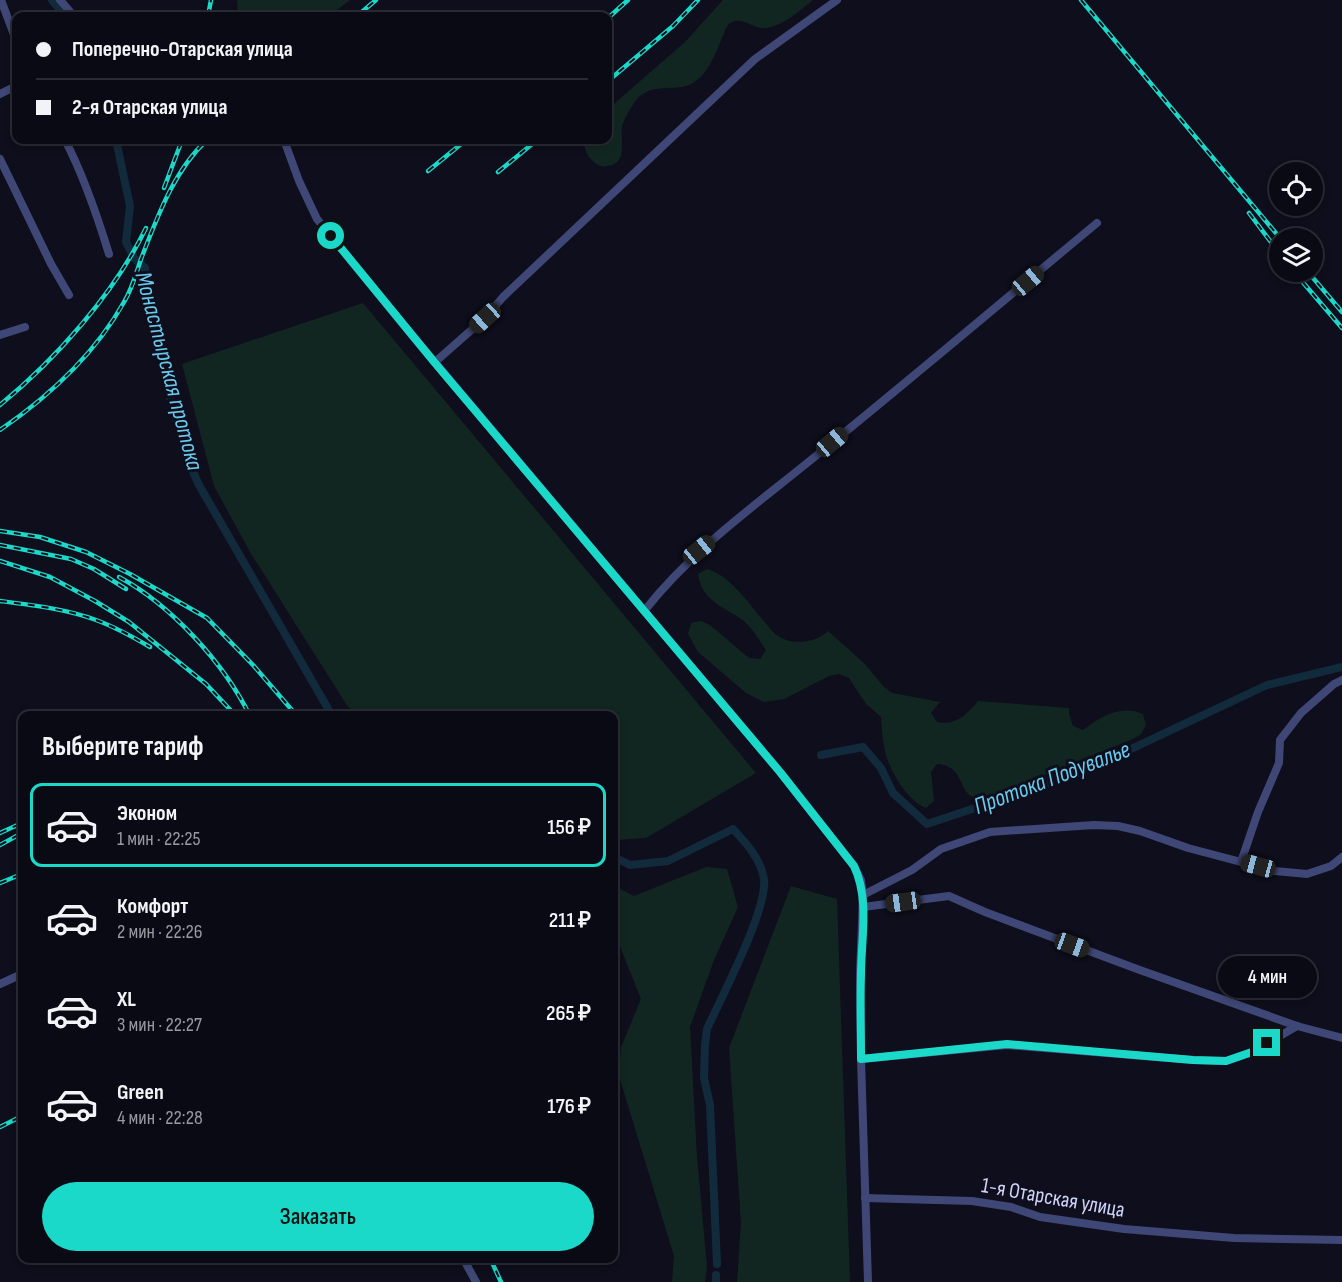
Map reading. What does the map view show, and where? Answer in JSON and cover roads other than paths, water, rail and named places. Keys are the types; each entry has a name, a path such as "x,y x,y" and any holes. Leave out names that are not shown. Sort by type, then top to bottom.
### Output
{"street":[{"path":"1,0 12,29"},
{"path":"60,0 71,12"},
{"path":"435,363 485,318 503,297 755,59 837,0"},
{"path":"67,144 89,192 109,254"},
{"path":"285,144 298,182 317,219 435,363 645,610 836,841 854,866 861,880 863,895 861,1059 868,1282"},
{"path":"0,159 51,264 69,295"},
{"path":"645,610 666,583 699,550 1097,223"},
{"path":"0,335 25,327"},
{"path":"1241,862 1258,812 1279,763 1280,740 1301,713 1334,684 1342,680"},
{"path":"863,895 912,870 941,849 990,832 1094,825 1118,826 1140,831 1188,848 1275,871 1307,874 1331,866 1342,857"},
{"path":"863,907 949,896 1137,969 1297,1026 1342,1038"},
{"path":"0,984 18,976"},
{"path":"861,1059 1007,1044 1226,1061 1252,1052 1297,1026"},
{"name":"1-я Отарская улица","path":"865,1198 972,1201 1011,1207 1040,1217 1124,1229 1234,1238 1342,1240"},
{"path":"466,1263 476,1282"}],"waterway":[{"name":"Монастырская протока","path":"52,0 62,12"},
{"name":"Монастырская протока","path":"117,144 130,206 126,242 134,258 145,268 145,295 173,410 190,465 199,485 329,711"},
{"name":"Протока Подувалье","path":"821,755 863,747 881,768 893,793 927,824 1080,773 1267,685 1342,667"},
{"path":"618,859 630,865 668,861 733,829 752,852 760,865 764,879 759,911 707,1029 705,1045 704,1078 710,1105 717,1264"},
{"path":"716,1275 716,1282"}],"railway":[{"path":"209,12 211,0"},
{"path":"362,12 376,0"},
{"path":"612,14 628,0"},
{"path":"612,78 673,26 698,0"},
{"path":"1081,0 1272,228"},
{"path":"164,188 180,144"},
{"path":"0,430 53,389 85,357 112,321 134,281 153,227 168,195 185,165 203,144"},
{"path":"428,171 461,144"},
{"path":"498,172 532,144"},
{"path":"1249,213 1269,239"},
{"path":"0,405 42,367 101,301 133,253 146,228"},
{"path":"1303,282 1342,328"},
{"path":"1316,282 1342,312"},
{"path":"0,531 40,537 86,552 207,618 253,665 293,711"},
{"path":"0,545 71,559 94,569 126,589"},
{"path":"0,561 50,577 129,622 206,684 231,711"},
{"path":"119,577 158,603 194,637 226,676 247,711"},
{"path":"0,601 85,616 117,629 150,647"},
{"path":"0,833 18,825"},
{"path":"0,845 18,835"},
{"path":"0,883 18,876"},
{"path":"0,1127 18,1118"},
{"path":"492,1263 501,1282"}]}
